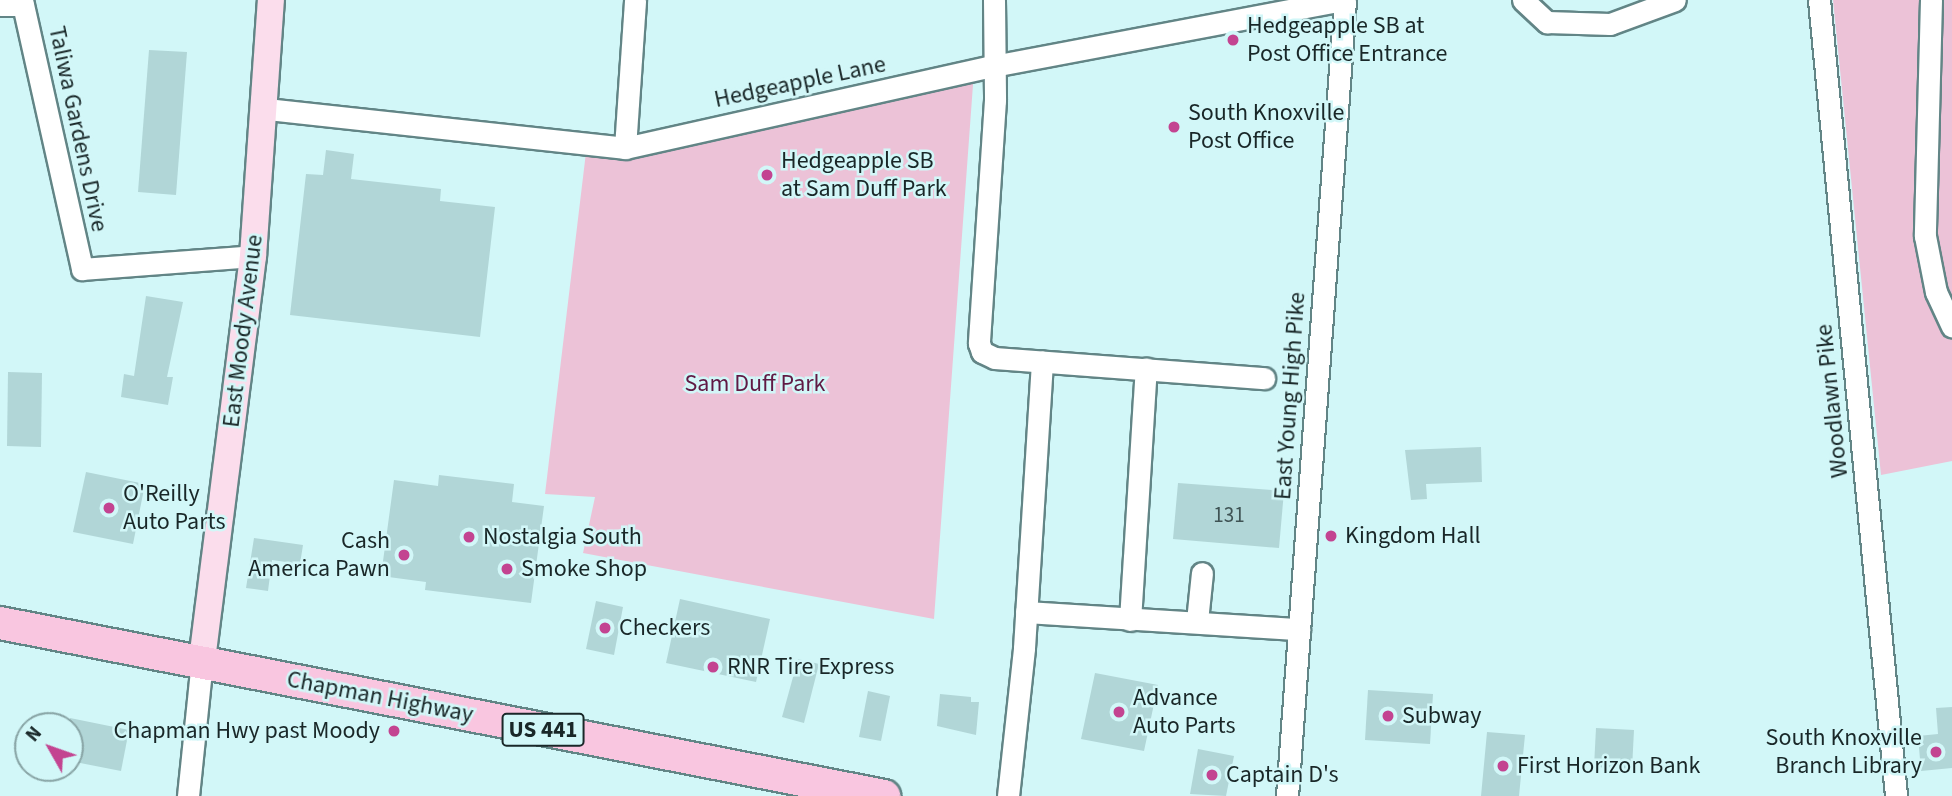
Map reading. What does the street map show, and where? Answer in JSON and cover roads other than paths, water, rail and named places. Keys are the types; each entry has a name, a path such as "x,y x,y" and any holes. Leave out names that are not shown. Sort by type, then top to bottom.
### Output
{"highway":[{"name":"Chapman Highway","path":"0,623 202,660 884,796"}],"main road":[{"name":"East Moody Avenue","path":"202,660 253,256 267,109 271,0"}],"street":[{"path":"625,148 635,0"},
{"path":"994,0 995,100 979,343 982,352 995,358 1264,378"},
{"name":"Hedgeapple Lane","path":"267,109 625,148 993,66 1343,0"},
{"name":"East Young High Pike","path":"1287,796 1343,0"},
{"path":"1523,0 1547,22 1610,24 1675,0"},
{"name":"Woodlawn Pike","path":"1819,0 1896,796"},
{"path":"1931,0 1925,236 1936,292 1952,327"},
{"path":"0,5 23,2"},
{"name":"Taliwa Gardens Drive","path":"23,2 82,269 253,256"},
{"path":"1008,796 1026,612 1042,362"},
{"path":"1130,620 1146,369"},
{"path":"1197,621 1202,573"},
{"path":"1026,612 1299,629"},
{"path":"188,796 202,660"}],"place":[{"name":"Hedgeapple SB at Post Office Entrance","path":"1233,40"},
{"name":"South Knoxville Post Office","path":"1174,127"},
{"name":"Hedgeapple SB at Sam Duff Park","path":"767,175"},
{"name":"O'Reilly Auto Parts","path":"109,508"},
{"name":"Kingdom Hall","path":"1331,536"},
{"name":"Nostalgia South","path":"469,537"},
{"name":"Cash America Pawn","path":"404,555"},
{"name":"Smoke Shop","path":"507,569"},
{"name":"Checkers","path":"605,628"},
{"name":"RNR Tire Express","path":"713,667"},
{"name":"Advance Auto Parts","path":"1119,712"},
{"name":"Subway","path":"1388,716"},
{"name":"Chapman Hwy past Moody","path":"394,731"},
{"name":"South Knoxville Branch Library","path":"1936,752"},
{"name":"First Horizon Bank","path":"1503,766"},
{"name":"Captain D's","path":"1212,775"}],"park label":[{"name":"Sam Duff Park","path":"755,384"}]}
